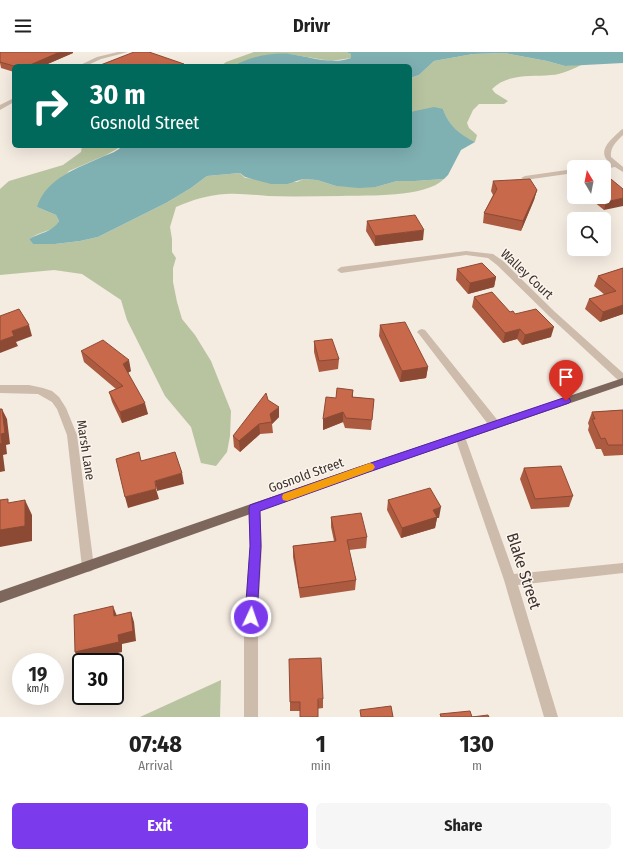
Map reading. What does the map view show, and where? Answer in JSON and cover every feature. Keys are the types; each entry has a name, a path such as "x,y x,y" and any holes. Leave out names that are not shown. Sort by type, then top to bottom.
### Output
{"main road":[{"name":"Gosnold Street","path":"0,597 623,380"}],"street":[{"path":"86,64 99,58 124,52"},
{"path":"0,108 12,101"},
{"path":"623,132 610,145 607,151 608,158 623,170"},
{"path":"611,166 616,165"},
{"path":"525,178 567,173"},
{"name":"Walley Court","path":"341,270 466,253 490,256 500,263 623,380"},
{"path":"422,332 495,425"},
{"name":"Marsh Lane","path":"0,390 38,389 48,392 66,414 72,435 88,567"},
{"name":"Blake Street","path":"460,438 510,580 551,717"},
{"path":"251,717 251,617 256,546 254,508"},
{"path":"510,580 623,568"}],"green space":[{"path":"254,52 346,52 351,54 351,58 331,61 289,54 267,55 239,64 224,64"},
{"path":"504,53 565,66 584,64 559,74 512,78 498,84 492,89 495,93 508,101 504,104 479,104 473,110 467,123 469,128 477,135 475,142 459,133 451,125 443,109 412,112 412,77 419,75 434,61 473,54"},
{"path":"82,148 118,148 69,171 37,207 56,215 59,221 55,228 29,239 33,244 55,244 98,237 166,203 191,188 207,176 240,173 245,178 297,182 303,179 317,180 336,186 376,187 397,181 444,179 424,190 395,194 365,196 268,196 226,194 200,198 176,207 170,227 172,252 176,258 173,268 173,282 177,302 182,319 195,335 211,361 231,411 230,436 227,452 216,466 201,463 191,427 165,396 127,320 121,300 82,274 54,270 0,275 0,189 9,181 63,165 81,152"},
{"path":"221,680 220,717 140,717"}],"water":[{"path":"346,52 623,52 623,63 565,66 504,53 473,54 434,61 419,75 412,77 412,64 238,64 253,58 276,54 290,54 321,60 336,61 351,58 351,54"},
{"path":"434,107 443,109 448,120 455,129 475,142 461,150 448,175 444,179 397,181 376,187 359,188 336,186 317,180 303,179 287,184 271,184 245,177 240,173 207,176 191,188 166,203 98,237 55,244 33,244 29,239 50,230 59,221 56,215 37,207 41,197 48,188 64,175 114,152 119,148 412,148 412,112"}],"building":[{"path":"0,52 60,52 32,64 12,64 12,65 0,62"},
{"path":"134,52 149,52 184,64 103,64"},
{"path":"530,179 537,190 523,221 484,213 497,189 493,181"},
{"path":"611,179 623,189 623,198 611,201"},
{"path":"415,215 424,230 375,236 367,221"},
{"path":"482,263 496,277 470,283 457,269"},
{"path":"623,268 623,305 603,312 589,299 616,291 598,276"},
{"path":"492,292 510,312 513,311 515,314 536,309 554,327 525,335 520,329 505,333 474,297"},
{"path":"19,309 29,325 12,331 14,336 0,341 0,316"},
{"path":"405,322 428,367 402,371 380,325"},
{"path":"332,339 339,359 319,361 314,341"},
{"path":"103,340 129,360 123,364 145,403 120,412 109,392 123,386 81,351"},
{"path":"337,388 353,390 352,397 374,399 372,420 346,418 343,412 323,419 326,397 336,398"},
{"path":"266,393 268,400 279,407 270,414 272,422 259,424 239,441 233,436"},
{"path":"0,409 2,409 5,433 1,434 2,443 0,444"},
{"path":"623,410 623,445 608,445 605,438 601,439 592,419 595,419 592,412"},
{"path":"139,452 141,461 175,452 182,473 155,481 156,489 125,497 116,459"},
{"path":"561,466 573,496 535,499 524,468"},
{"path":"430,488 441,507 433,510 437,517 402,528 388,500"},
{"path":"8,499 8,503 25,500 25,526 0,530 0,500"},
{"path":"361,513 367,537 347,540 356,580 299,588 293,546 336,541 331,517"},
{"path":"113,606 114,616 131,612 133,631 118,635 119,642 75,652 74,615"},
{"path":"321,658 323,699 318,699 318,717 300,717 300,702 290,702 289,659"},
{"path":"391,706 393,717 361,717 360,710"},
{"path":"470,711 472,717 441,717 440,714"},
{"path":"488,715 489,717 472,717"}],"slow traffic":[{"path":"287,497 370,467"}],"route":[{"path":"251,617 256,546 254,508 566,401"}]}
